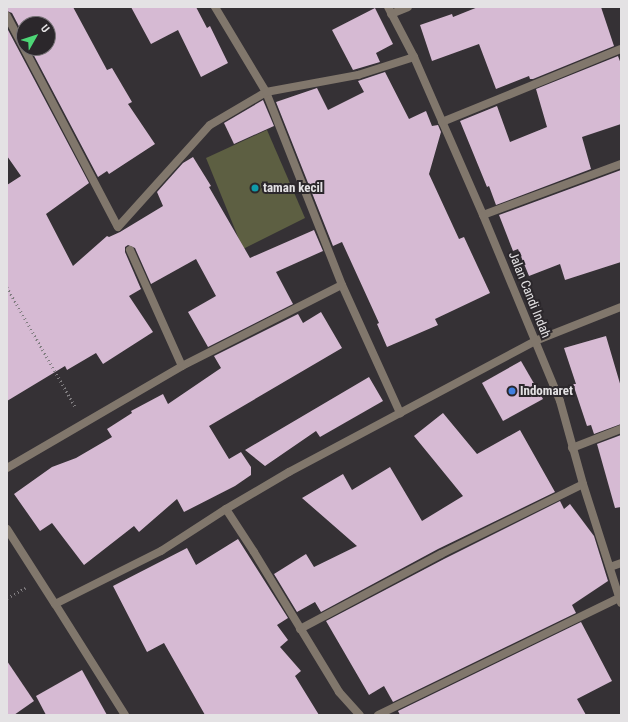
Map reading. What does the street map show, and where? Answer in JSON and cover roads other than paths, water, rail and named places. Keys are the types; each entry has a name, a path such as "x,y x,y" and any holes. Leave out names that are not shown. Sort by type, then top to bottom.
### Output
{"street":[{"path":"215,7 266,92 342,285 400,414"},
{"path":"389,10 408,7"},
{"name":"Jalan Candi Indah","path":"389,10 414,57 483,215 560,401 572,448 620,601"},
{"path":"7,16 118,227 210,125 266,92 358,75 414,57"},
{"path":"442,122 621,49"},
{"path":"483,215 621,164"},
{"path":"130,250 182,366"},
{"path":"7,468 182,366 342,285"},
{"path":"55,604 161,550 289,472 535,342 621,307"},
{"path":"572,448 621,430"},
{"path":"300,629 441,554 583,484"},
{"path":"226,509 254,552 339,692 360,715"},
{"path":"7,529 125,715"},
{"path":"610,567 621,563"},
{"path":"378,715 620,601"}],"place":[{"name":"taman kecil","path":"255,188"},
{"name":"Indomaret","path":"512,391"}]}
